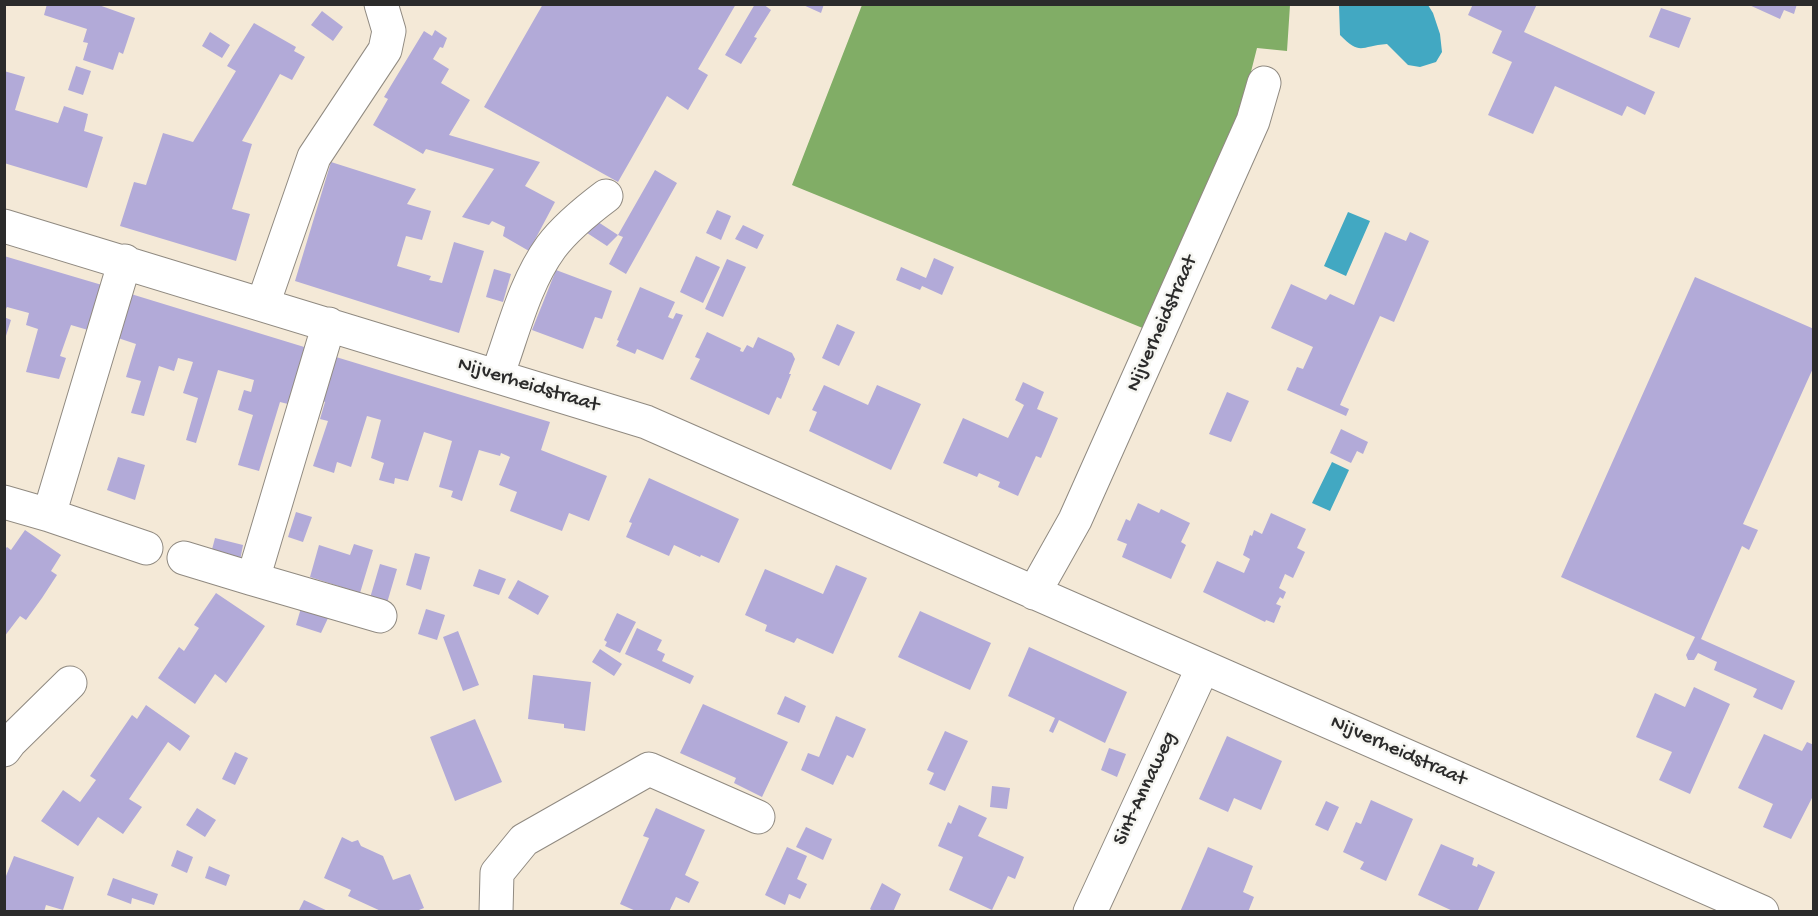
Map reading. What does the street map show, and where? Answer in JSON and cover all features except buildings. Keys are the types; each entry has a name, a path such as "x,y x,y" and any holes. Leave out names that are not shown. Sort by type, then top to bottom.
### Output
{"street":[{"path":"263,304 314,157 385,50 389,31 381,4"},
{"name":"Nijverheidstraat","path":"1034,593 1076,520 1253,121 1264,83"},
{"path":"497,376 531,282 551,247 582,213 606,196"},
{"name":"Nijverheidstraat","path":"4,226 646,422 1762,912"},
{"path":"49,515 124,261"},
{"path":"253,579 329,324"},
{"path":"4,502 146,548"},
{"path":"184,558 380,616"},
{"name":"Sint-Annaweg","path":"1090,912 1203,667"},
{"path":"4,750 70,683"},
{"path":"496,912 497,873 524,840 649,770 758,817"}],"green space":[{"path":"862,5 1290,5 1287,51 1257,48 1238,123 1145,329 792,185"}],"water":[{"path":"1339,5 1428,5 1440,34 1442,52 1436,62 1420,67 1408,65 1387,44 1361,48 1352,46 1340,35"},
{"path":"1348,212 1370,221 1346,276 1324,266"},
{"path":"1332,462 1349,470 1330,511 1312,503"}]}
